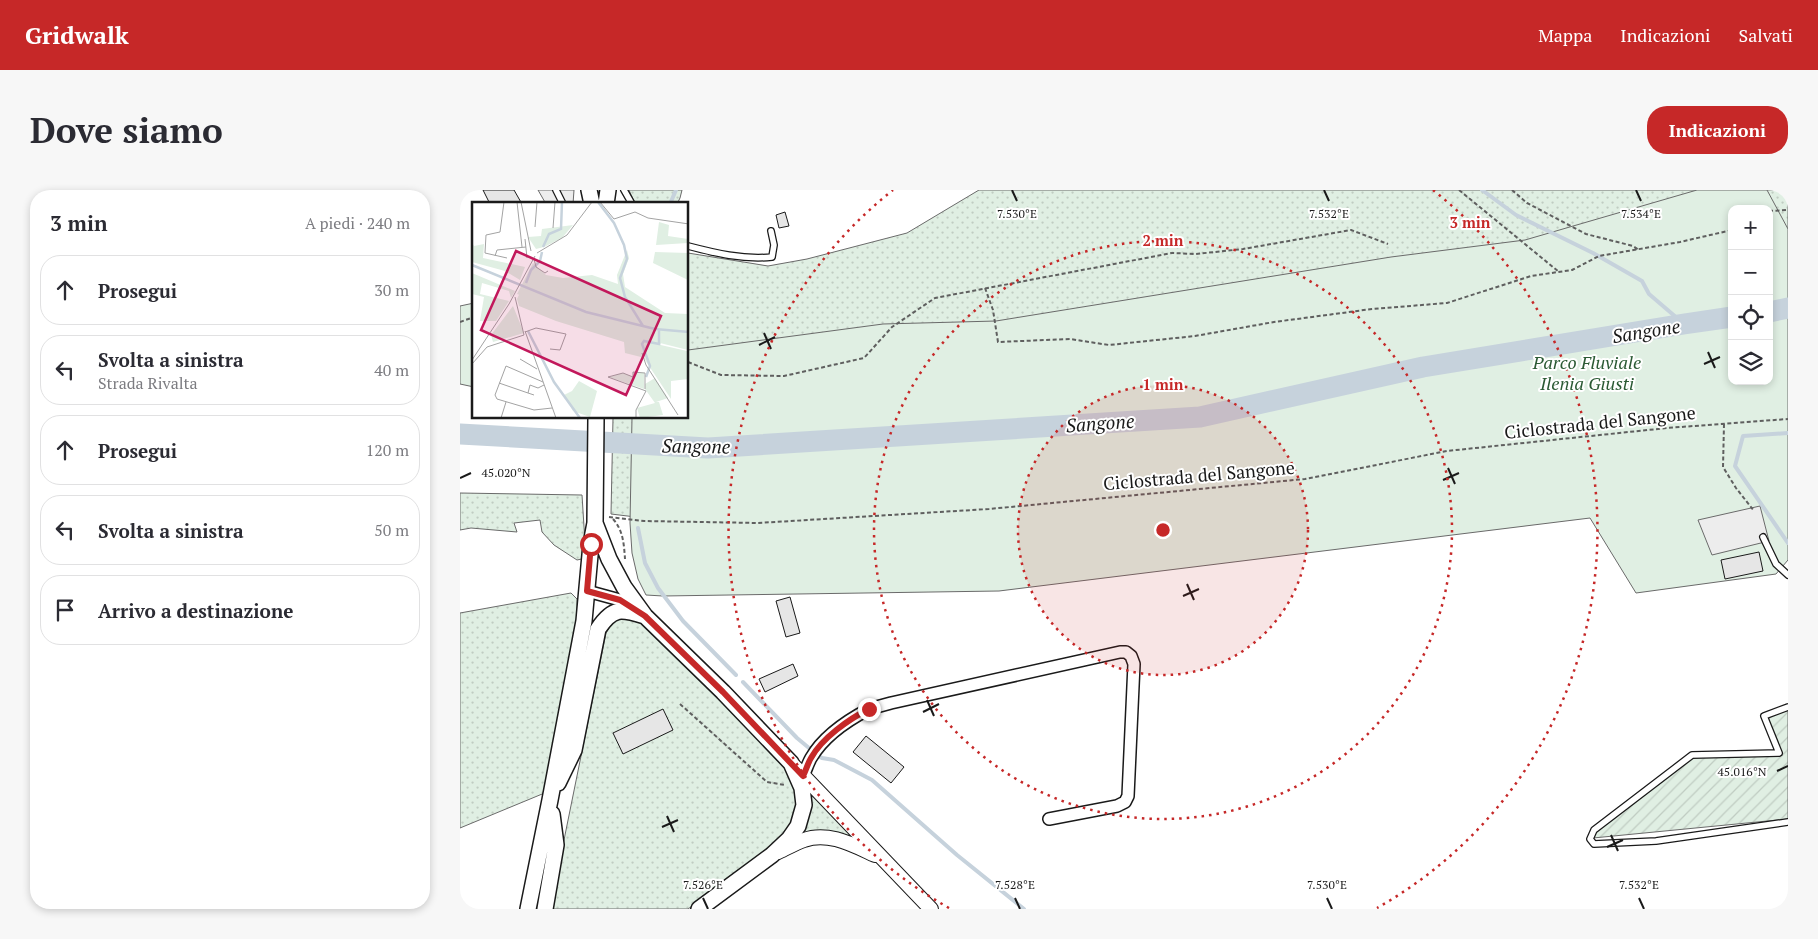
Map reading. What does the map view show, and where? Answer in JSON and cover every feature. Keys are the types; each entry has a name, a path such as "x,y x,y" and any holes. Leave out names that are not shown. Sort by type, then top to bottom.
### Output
{"main road":[{"path":"596,419 602,537 609,559 624,587 645,616 723,692 791,763 803,782 804,805 798,826 789,839 772,855 698,909"},
{"path":"528,909 584,621 591,544 600,517"},
{"path":"546,909 556,845 550,800 574,750 598,629 610,615 617,611 624,610 645,616"}],"street":[{"path":"587,591 620,600 645,616"},
{"path":"931,909 883,859 803,782 811,757 819,746 856,716 869,709 908,699 1120,652 1130,654 1134,664 1128,796 1124,802 1117,806 1049,819"},
{"path":"772,855 805,839 824,837 847,842 883,859"}],"lane":[{"path":"556,190 562,202"},
{"path":"624,190 631,202"},
{"path":"689,246 754,259 772,257 774,245 771,231"},
{"path":"1763,537 1776,564 1788,575"},
{"path":"1788,707 1764,716 1778,753 1692,755 1594,830 1590,839 1594,844 1656,841 1788,822"}],"path":[{"path":"1459,190 1559,272"},
{"path":"1512,190 1527,202 1586,234 1633,246 1640,250"},
{"path":"1773,211 1788,210"},
{"path":"689,362 721,375 784,376 864,358 892,327 935,298 1172,253 1196,254 1243,249 1351,230 1388,244"},
{"path":"985,288 993,310 998,342 1070,340 1109,345 1195,336 1274,322 1372,309 1447,303 1531,276 1572,270 1599,256 1640,250 1728,231"},
{"path":"460,322 472,318"},
{"name":"Ciclostrada del Sangone","path":"600,517 758,524 989,509 1305,479 1447,451 1667,428 1788,419"},
{"path":"1724,424 1723,467 1736,488 1754,510"},
{"path":"613,518 622,534 625,567"},
{"path":"680,704 767,782 803,782"}],"green space":[{"path":"629,190 682,190 678,202 634,202"},
{"name":"Parco Fluviale Ilenia Giusti","path":"979,190 1788,190 1788,416 644,518 611,514 613,419 689,419 689,253 768,266 807,259 907,233"},
{"name":"Parco Fluviale Ilenia Giusti","path":"1697,190 1767,190 1788,229 1788,560 1776,574 1636,593 1590,518 999,591 646,595 638,579 632,553 630,523 632,419 689,419 689,350 883,324 996,321 1391,257 1525,240"},
{"path":"472,303 472,387 460,384 460,306"},
{"path":"460,493 582,495 586,558 577,560 554,545 542,532 540,520 514,523 517,532 471,528 460,530"},
{"path":"571,593 577,599 577,621 547,792 460,828 460,613"},
{"path":"624,616 642,622 786,766 796,790 797,804 792,823 784,835 768,850 688,909 550,909 606,633 613,622"},
{"path":"1788,707 1788,819 1593,838 1594,830 1691,756 1780,753 1766,716"},
{"path":"818,796 855,832 847,836 799,836 810,798"}],"shaded area":[{"path":"538,190 574,190 573,202 545,202"},
{"path":"1760,506 1769,541 1712,555 1698,520"}],"building":[{"path":"483,190 514,190 521,202 489,202"},
{"path":"785,212 789,226 779,228 776,215"},
{"path":"1759,552 1763,571 1725,579 1721,560"},
{"path":"790,597 800,633 786,637 776,601"},
{"path":"793,664 798,676 765,692 759,679"},
{"path":"663,709 673,730 623,754 613,733"},
{"path":"866,736 904,767 891,783 853,752"}],"waterway":[{"path":"671,202 676,190"},
{"path":"1482,190 1516,215 1593,253 1642,281 1649,294 1684,324"},
{"name":"Sangone","path":"1773,311 1788,308"},
{"name":"Sangone","path":"460,434 708,448 1200,417 1423,367 1728,318"},
{"path":"1788,433 1743,436 1735,466 1788,543"},
{"path":"638,528 645,563 658,588 683,621 736,675"},
{"path":"743,682 809,748"},
{"path":"817,755 834,760 872,780 957,855 1024,909"}],"route":[{"path":"591,544 587,591 620,600 645,616 723,692 803,776 811,757 819,746 856,716 869,709"}]}
